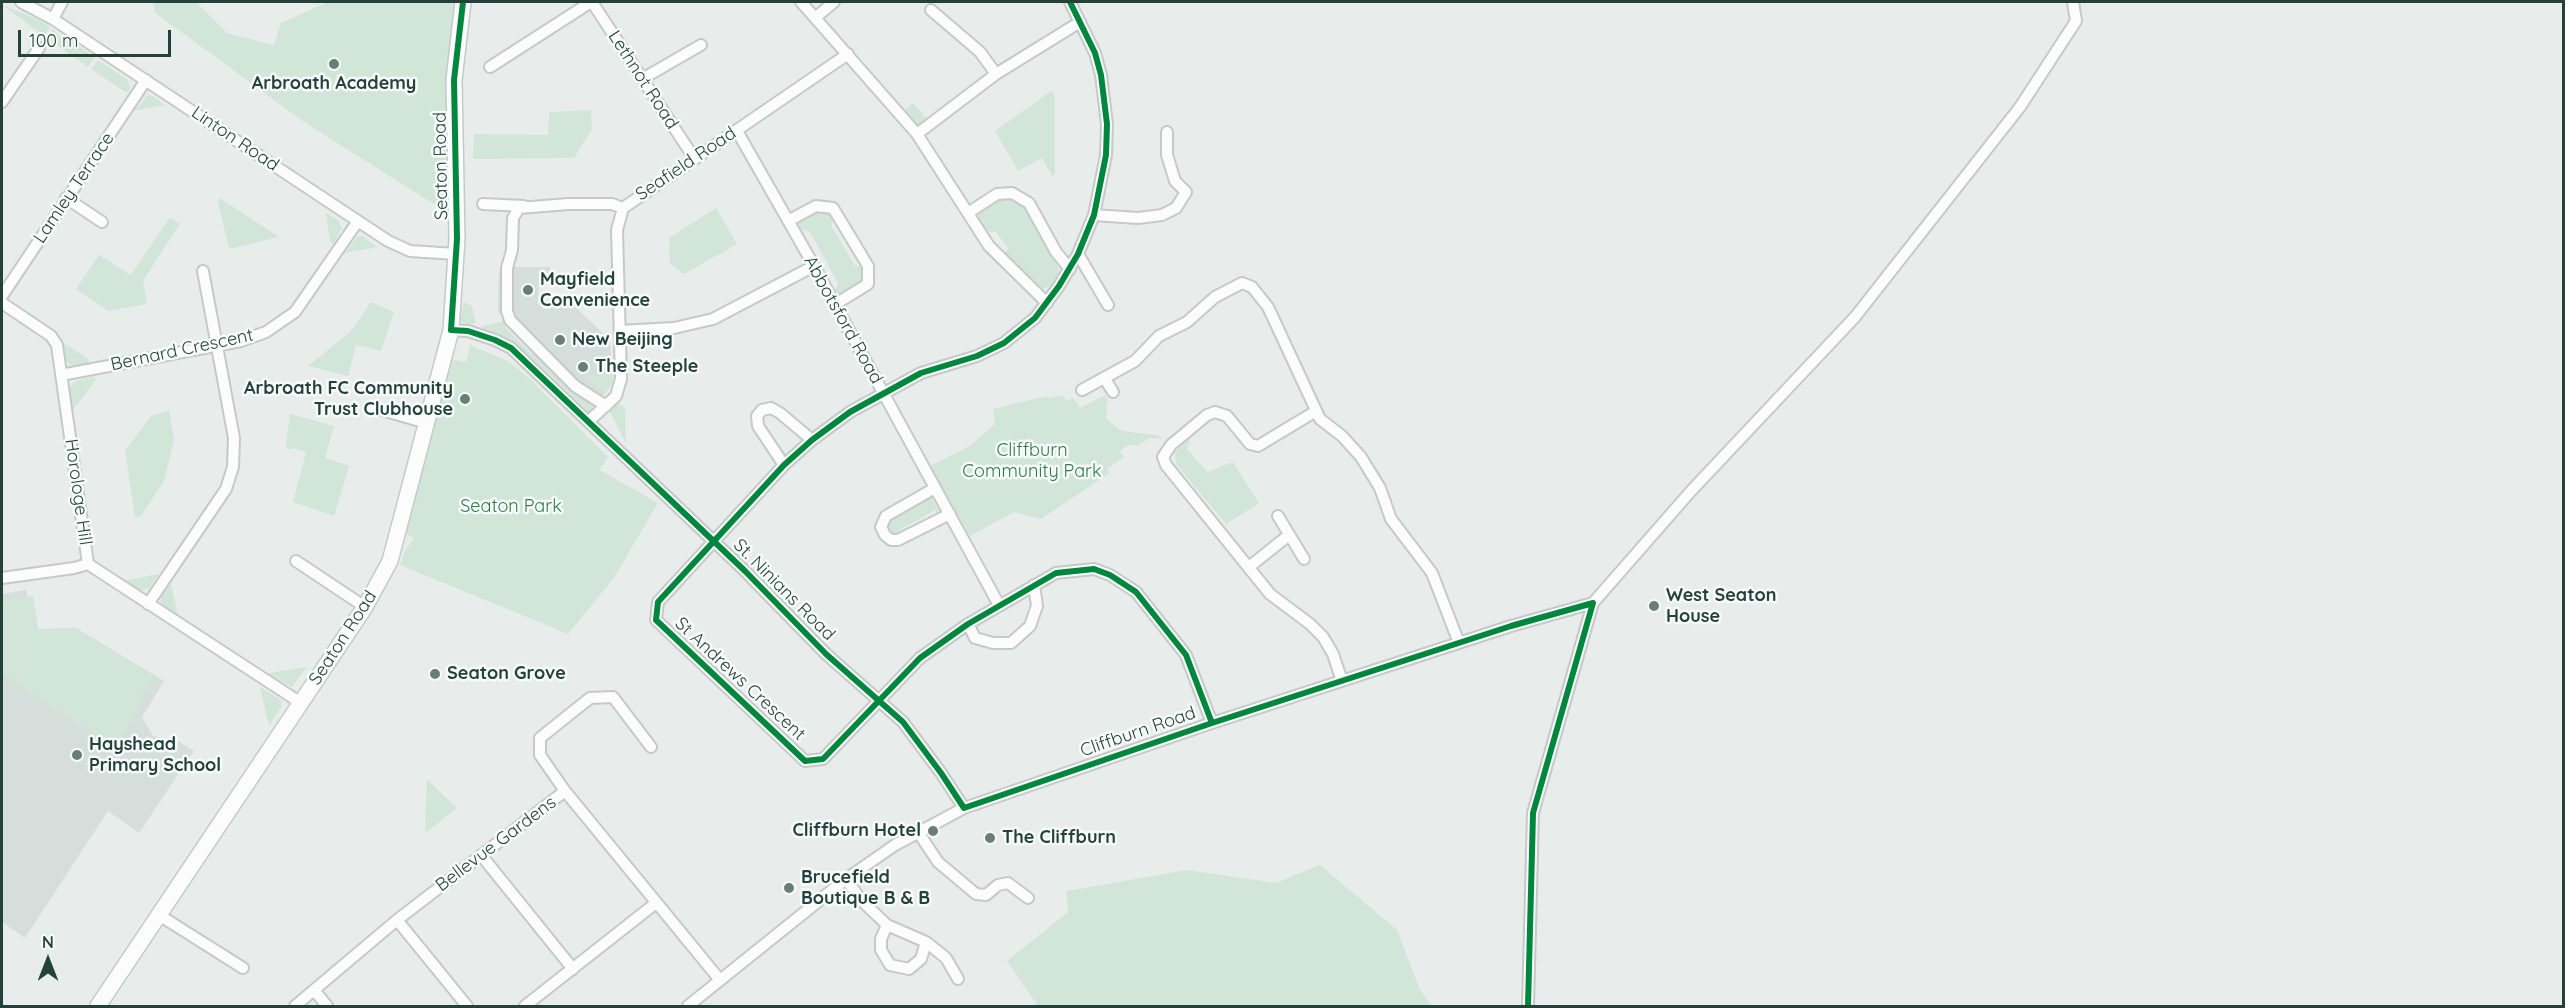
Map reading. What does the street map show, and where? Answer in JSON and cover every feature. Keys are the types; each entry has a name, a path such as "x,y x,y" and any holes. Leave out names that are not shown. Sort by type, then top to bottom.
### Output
{"street":[{"name":"Linton Road","path":"21,2 53,19 388,241 410,251 456,254"},
{"path":"53,19 62,2"},
{"name":"Seaton Road","path":"98,1006 365,607 390,561 451,330 456,254 454,80 463,2"},
{"path":"490,67 591,2"},
{"name":"Lethnot Road","path":"591,2 694,158"},
{"path":"801,2 917,134 989,246 1047,303"},
{"path":"815,18 834,2"},
{"path":"713,540 784,465 812,440 850,412 883,393 921,374 977,356 1004,343 1035,318 1070,270 1094,215 1106,155 1107,124 1095,53 1070,2"},
{"path":"1528,1006 1533,813 1593,603 1691,491 1855,317 2020,107 2076,21 2073,2"},
{"path":"931,10 980,52 996,74"},
{"path":"917,134 996,74 1080,22"},
{"path":"642,79 701,45"},
{"path":"2,102 39,48"},
{"name":"Seafield Road","path":"589,421 616,396 621,379 617,230 623,208 848,54"},
{"name":"Lamley Terrace","path":"2,296 146,80"},
{"name":"Abbotsford Road","path":"736,131 814,266 999,605"},
{"path":"1094,215 1138,218 1162,215 1176,208 1186,192 1174,181 1167,155 1167,132"},
{"path":"968,213 997,194 1012,193 1029,203 1056,252 1070,270"},
{"path":"66,198 102,222"},
{"path":"483,204 524,206 612,204 623,208"},
{"path":"524,206 515,212 513,218 512,250 507,268 507,311 510,320 575,386 606,406"},
{"path":"788,221 816,206 833,208 868,266 868,284 834,305"},
{"name":"Bernard Crescent","path":"61,375 215,346 266,332 295,312 358,221"},
{"path":"1078,254 1108,305"},
{"path":"620,331 674,328 712,319 814,266"},
{"path":"148,604 226,489 233,467 234,438 215,346 203,270"},
{"path":"1082,390 1135,361 1159,336 1187,322 1215,297 1242,283 1252,287 1268,307 1320,419 1342,435 1361,457 1380,488 1391,519 1432,573 1459,643"},
{"name":"Horologe Hill","path":"2,303 51,336 57,345 88,564 301,703"},
{"name":"St. Ninians Road","path":"451,330 468,331 511,348 713,540 826,654 903,722 941,772 964,808"},
{"path":"1105,379 1113,392"},
{"path":"371,407 427,423"},
{"path":"784,465 758,426 757,416 762,410 771,408 780,413 812,440"},
{"path":"1316,411 1258,446 1250,444 1227,416 1215,412 1207,415 1166,450 1163,457 1166,465 1270,594 1310,624 1323,637 1333,654 1342,681"},
{"path":"935,488 886,516 881,527 885,534 891,540 898,540 950,514"},
{"path":"1278,516 1304,559"},
{"path":"1249,567 1289,535"},
{"name":"St Andrews Crescent","path":"713,540 658,602 656,620 805,761 823,759 879,700"},
{"path":"296,561 365,607"},
{"path":"2,578 88,564"},
{"path":"879,700 920,658 999,605 1056,573 1094,569 1110,575 1136,592 1186,655 1212,723"},
{"path":"968,624 975,638 993,643 1011,643 1030,627 1037,606 1034,585"},
{"name":"Cliffburn Road","path":"688,1006 846,879 918,832 964,808 1212,723 1459,643 1593,603"},
{"path":"565,791 540,755 540,738 590,698 613,697 651,747"},
{"name":"Bellevue Gardens","path":"295,1006 397,920 565,791 720,980"},
{"path":"918,832 938,862 976,894 986,895 999,885 1008,883 1028,898"},
{"path":"481,855 573,969"},
{"path":"846,879 861,900 887,925 926,942 946,958 958,979"},
{"path":"525,1006 656,903"},
{"path":"159,915 243,968"},
{"path":"397,920 467,1006"},
{"path":"887,925 881,939 881,950 890,965 909,969 921,959 926,942"},
{"path":"314,990 327,1006"}],"shaded area":[{"path":"503,267 550,267 550,282 539,282 538,303 542,307 549,300 567,299 610,340 613,383 595,406 592,399 498,312 499,274"},
{"path":"26,590 28,597 33,596 38,629 76,628 164,681 142,717 153,736 178,741 194,751 139,833 108,811 25,938 2,922 2,594"}],"green space":[{"name":"Arbroath Academy","path":"154,2 196,2 227,33 274,45 281,23 328,2 463,2 456,218 304,122 154,12"},
{"path":"2,5 35,18 50,27 44,36"},
{"path":"53,29 61,38 65,37 95,57 88,67 47,38"},
{"path":"98,60 128,80 130,89 127,93 91,69"},
{"path":"1051,91 1055,96 1055,174 1052,176 1042,158 1018,171 995,131"},
{"path":"148,95 165,105 134,111"},
{"path":"913,103 928,120 922,124 916,124 903,112"},
{"path":"591,110 592,129 574,158 473,159 474,134 548,135 549,112"},
{"path":"1000,195 1020,200 1056,260 1060,275 1052,287 1038,289 1004,254 1008,248 996,232 988,232 980,224 978,213"},
{"path":"220,198 279,237 229,249 218,201"},
{"path":"716,208 737,244 684,274 670,264 669,238"},
{"path":"818,208 833,213 832,227 855,266 864,268 861,282 839,296 835,291 838,283 810,232 798,228 796,224 798,220"},
{"path":"326,213 338,220 342,228 333,244 330,241"},
{"path":"170,217 180,224 143,281 147,304 108,311 76,289 99,255 131,275"},
{"path":"358,236 362,236 377,247 345,253"},
{"path":"371,302 394,312 381,351 356,345 348,376 308,366 350,332"},
{"path":"464,302 472,306 476,323 465,325 460,320"},
{"path":"505,321 506,328 532,354 539,356 592,401 592,411 589,412 527,353 482,329 482,326"},
{"path":"64,343 89,359 88,364 75,366 69,364 65,359"},
{"name":"Seaton Park","path":"470,345 508,361 530,379 608,457 600,470 658,503 613,579 568,634 400,565 404,553 414,538 405,533 451,359 466,362"},
{"path":"613,375 613,383 604,393 586,379 586,376"},
{"path":"94,377 96,380 72,411 70,387 75,381"},
{"name":"Cliffburn Community Park","path":"1063,395 1066,401 1073,398 1080,408 1105,395 1108,402 1106,404 1107,419 1116,427 1123,431 1157,435 1163,439 1150,438 1138,445 1128,445 1120,451 1124,457 1107,469 1110,473 1041,519 1014,512 970,536 930,466 970,446 995,424 993,409 1047,396 1049,398"},
{"path":"618,403 625,408 626,443 610,412"},
{"path":"169,410 174,440 164,481 141,516 135,517 125,451 151,416"},
{"path":"290,414 334,426 325,458 349,466 334,516 293,502 306,452 293,448 288,450 286,447"},
{"path":"1190,439 1187,449 1207,472 1233,462 1259,503 1226,524 1176,464 1175,452"},
{"path":"931,497 942,517 939,518 935,510 898,531 902,538 891,535 888,522"},
{"path":"159,574 150,587 142,591 123,581"},
{"path":"171,583 178,616 161,603 161,596"},
{"path":"33,596 38,629 76,628 155,676 136,704 140,707 118,741 107,743 2,674 2,602"},
{"path":"307,667 292,687 269,674 269,673"},
{"path":"260,687 282,701 281,707 269,726"},
{"path":"427,779 457,808 425,833"},
{"path":"1320,865 1397,930 1420,990 1432,1006 1038,1006 1007,961 1068,912 1066,891 1187,870 1276,883"}],"cycle path":[{"path":"463,2 454,80 457,239 451,330 468,331 511,348 745,571 826,654 903,722 964,808 1212,723 1511,626 1593,603"},
{"path":"1070,2 1095,53 1101,75 1107,124 1106,155 1094,215 1078,254 1059,286 1035,318 1004,343 977,356 921,373 850,412 812,440 784,465 658,602 656,620 805,761 823,759 920,658 968,624 1056,573 1094,569 1110,575 1136,592 1186,655 1212,723"},
{"path":"1528,1006 1533,813 1593,603"}],"place":[{"name":"Arbroath Academy","path":"334,64"},
{"name":"Mayfield Convenience","path":"528,290"},
{"name":"New Beijing","path":"560,340"},
{"name":"The Steeple","path":"583,367"},
{"name":"Arbroath FC Community Trust Clubhouse","path":"465,399"},
{"name":"West Seaton House","path":"1654,606"},
{"name":"Seaton Grove","path":"435,674"},
{"name":"Hayshead Primary School","path":"77,755"},
{"name":"Cliffburn Hotel","path":"933,831"},
{"name":"The Cliffburn","path":"990,838"},
{"name":"Brucefield Boutique B & B","path":"789,888"}]}
